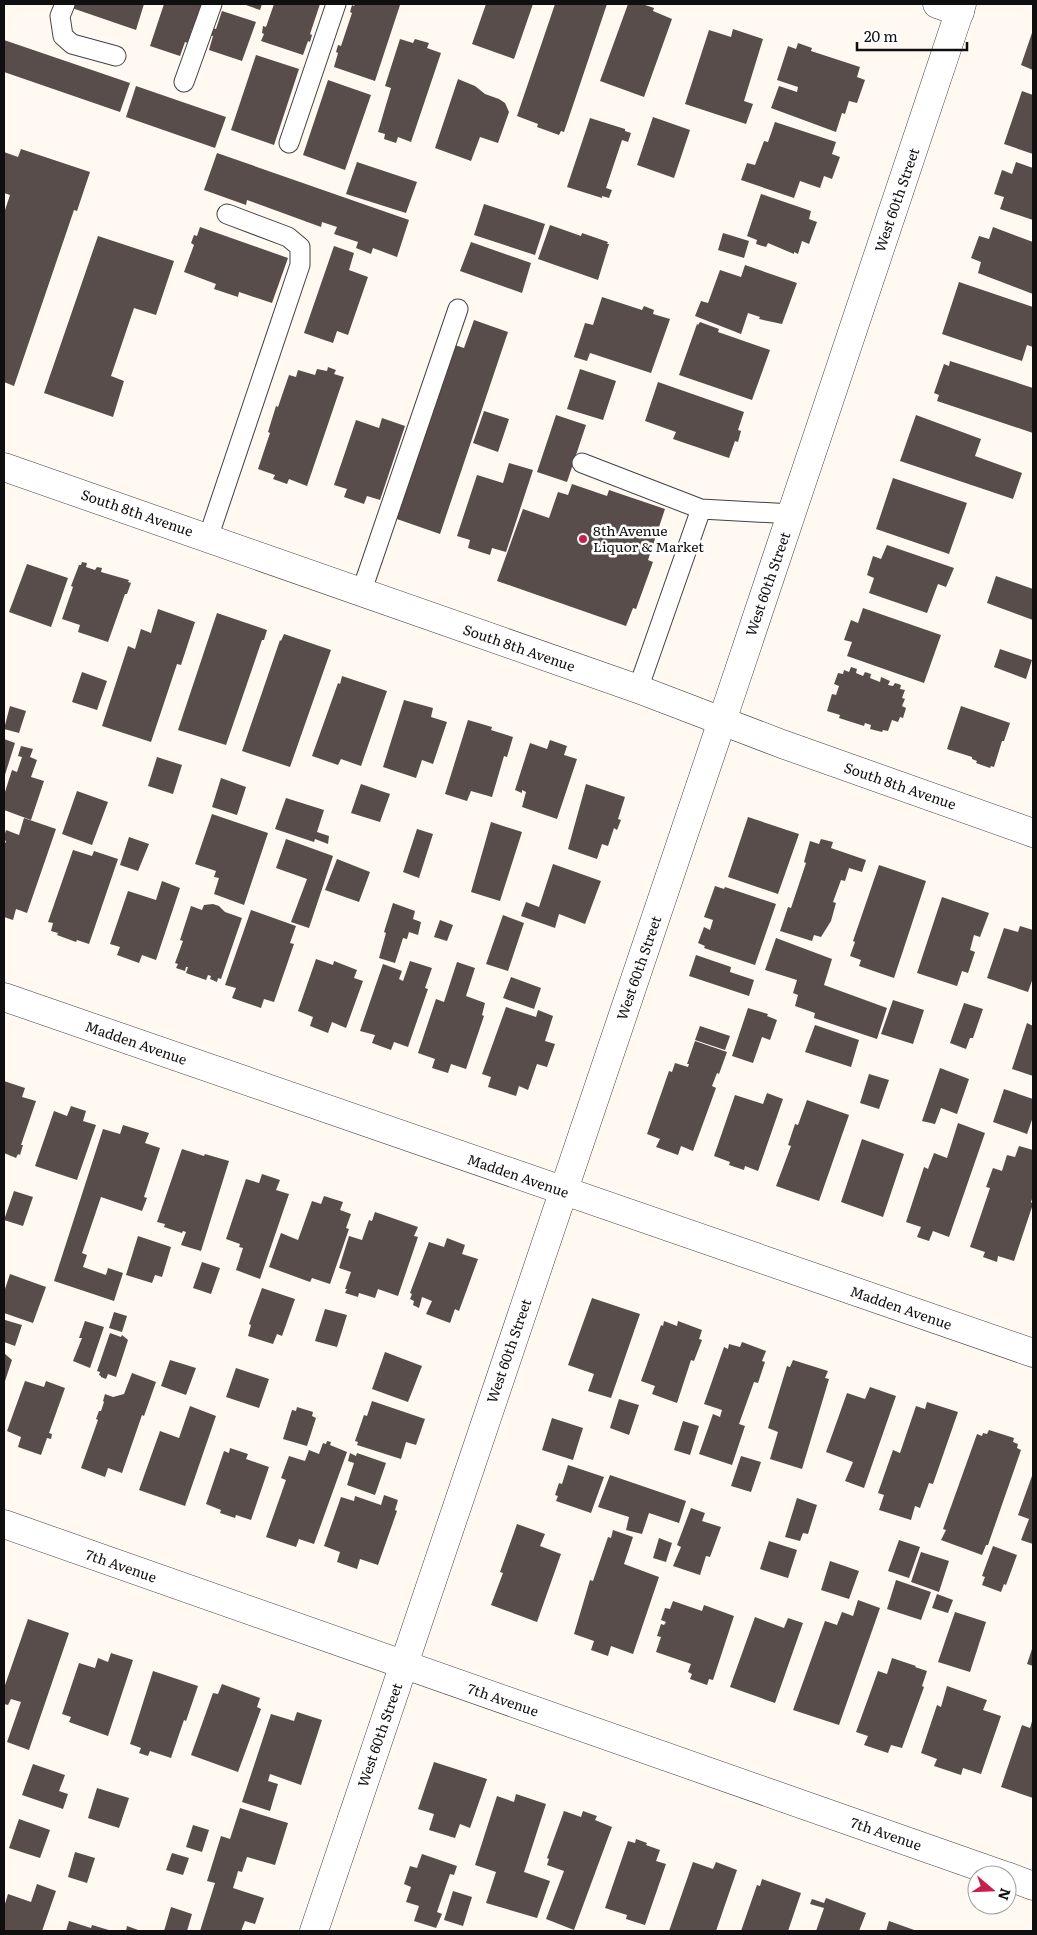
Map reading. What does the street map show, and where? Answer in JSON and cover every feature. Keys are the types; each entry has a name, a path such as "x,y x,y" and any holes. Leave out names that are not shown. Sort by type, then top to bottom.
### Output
{"street":[{"name":"West 60th Street","path":"314,1931 792,514 953,6"},
{"name":"South 8th Avenue","path":"4,466 638,689 1033,833"},
{"name":"Madden Avenue","path":"4,997 1033,1354"},
{"name":"7th Avenue","path":"4,1524 974,1865"},
{"path":"1017,1880 1033,1886"}],"lane":[{"path":"65,4 60,16 63,36 72,44 116,56"},
{"path":"184,82 212,4"},
{"path":"289,143 336,4"},
{"path":"208,538 300,265 300,247 288,237 227,214"},
{"path":"361,593 458,309"},
{"path":"582,464 701,509 792,514"},
{"path":"638,689 701,509"}],"building":[{"path":"70,4 144,4 136,30 69,7"},
{"path":"164,4 202,4 195,22 198,23 196,30 192,29 188,43 185,42 180,56 150,46"},
{"path":"243,4 262,4 260,10"},
{"path":"274,4 320,4 310,34 312,35 310,42 308,41 303,55 261,41 264,34 262,33 263,26 266,27"},
{"path":"355,4 400,5 375,81 334,67 338,45 341,46 352,13 350,12 352,5 354,6"},
{"path":"486,4 533,4 514,59 472,44"},
{"path":"555,4 607,4 564,132 561,131 559,135 537,127 538,124 517,116"},
{"path":"628,4 642,4 654,8 653,11 672,19 644,97 600,81"},
{"path":"222,11 256,22 242,61 209,50 213,36 210,35 212,28 216,29"},
{"path":"733,29 763,39 744,101 753,104 746,124 685,104 709,30 731,37"},
{"path":"1033,30 1033,70 1021,65"},
{"path":"400,39 413,43 415,39 429,43 427,48 441,53 411,142 398,137 396,143 384,139 385,134 378,132 391,88 385,86"},
{"path":"4,40 130,83 120,112 4,72"},
{"path":"798,43 812,48 811,51 860,67 857,77 865,80 857,103 849,101 845,114 842,113 836,132 771,108 779,86 797,92 798,87 777,80 788,46 796,49"},
{"path":"256,55 299,69 274,145 231,130"},
{"path":"458,79 475,86 485,94 499,99 505,103 509,112 498,143 480,137 471,161 435,148"},
{"path":"328,80 371,95 345,170 303,155"},
{"path":"136,86 226,117 215,148 126,117"},
{"path":"1022,91 1033,95 1033,154 1004,144"},
{"path":"653,117 690,130 674,178 637,165"},
{"path":"590,118 625,129 625,131 631,133 628,142 622,140 606,188 612,190 609,198 602,196 602,198 567,187"},
{"path":"775,122 836,142 832,154 840,157 832,179 824,176 820,188 800,181 794,198 741,180 747,163 755,165 764,141 768,142"},
{"path":"21,149 90,172 77,211 74,210 14,386 4,382 4,213 10,195 4,193 4,152 18,157"},
{"path":"217,153 409,220 397,257 373,248 371,254 356,248 358,242 334,234 337,227 322,222 321,227 247,200 246,205 204,190"},
{"path":"357,162 417,182 406,213 346,194"},
{"path":"1016,162 1033,168 1033,220 1000,209 1004,197 994,194 1002,170 1012,174"},
{"path":"761,194 811,211 809,219 817,222 809,244 802,241 798,254 768,243 766,247 756,244 757,240 747,236"},
{"path":"484,204 545,224 535,255 474,235"},
{"path":"550,225 581,236 582,233 608,242 598,280 538,259"},
{"path":"200,227 288,258 272,303 239,292 238,297 214,289 216,284 184,272 194,245 191,243 194,235 197,236"},
{"path":"993,227 1033,242 1033,294 978,273 981,262 971,258 979,236 989,239"},
{"path":"723,233 749,241 744,258 718,250"},
{"path":"98,236 174,261 156,315 134,308 111,376 124,381 113,417 44,393"},
{"path":"471,242 531,263 522,293 460,271"},
{"path":"334,246 354,253 349,270 368,277 348,335 337,331 333,343 304,333"},
{"path":"745,265 797,283 782,324 759,319 760,317 748,313 741,334 695,316 701,301 708,303 720,270 741,277"},
{"path":"959,282 1033,307 1033,347 1027,345 1022,361 942,334"},
{"path":"602,297 642,310 644,306 654,310 653,314 670,319 651,373 590,353 587,361 574,357 585,323 593,325"},
{"path":"474,320 508,332 440,534 394,518 452,344 464,348"},
{"path":"700,322 719,329 718,332 770,350 752,400 679,375 697,324"},
{"path":"950,361 1033,388 1033,433 937,401 939,395 934,393 944,364 949,366"},
{"path":"328,367 336,370 334,374 344,377 307,486 289,479 287,484 273,479 275,475 258,469 270,433 268,432 276,406 278,407 289,375 296,377 298,370 315,375 317,369 327,371"},
{"path":"580,369 616,381 603,420 567,409"},
{"path":"658,382 744,412 738,430 741,431 738,442 735,441 729,458 673,439 676,432 645,421"},
{"path":"484,411 509,419 498,452 473,443"},
{"path":"556,415 586,425 567,482 537,472"},
{"path":"916,415 981,439 975,456 1022,473 1013,499 900,461"},
{"path":"382,418 405,426 380,500 367,496 364,504 344,497 347,489 334,485 356,420 379,428"},
{"path":"509,463 533,470 506,552 492,548 490,555 468,548 470,540 457,536 477,475 503,483"},
{"path":"893,478 967,503 949,554 876,529"},
{"name":"8th Avenue Liquor & Market","path":"572,484 607,496 609,490 665,509 648,560 653,562 636,609 633,608 626,626 497,581 523,509 549,518 558,492 568,495"},
{"path":"887,545 954,568 946,587 938,584 927,613 869,593 874,578 867,575 873,556 881,559"},
{"path":"82,562 87,563 86,567 95,570 97,567 102,568 101,572 129,580 128,582 131,583 127,594 125,594 108,642 78,632 80,625 62,619 73,587 71,586"},
{"path":"27,564 68,578 51,627 9,612"},
{"path":"996,576 1033,589 1033,620 987,603"},
{"path":"863,608 941,635 924,683 847,656 852,642 844,640 851,620 858,623"},
{"path":"158,609 195,622 181,665 177,664 151,742 102,726 128,646 135,649 141,629 151,633"},
{"path":"217,613 267,630 226,745 178,730"},
{"path":"284,634 331,650 290,767 242,751 280,640"},
{"path":"1000,649 1032,660 1026,679 994,667"},
{"path":"851,667 857,669 856,673 863,676 865,672 871,674 870,678 880,682 881,677 890,681 888,685 893,686 895,683 901,685 900,689 905,690 902,698 905,699 902,706 906,708 903,718 900,717 898,722 892,720 888,731 883,730 882,732 870,729 871,725 865,723 864,726 839,718 840,715 827,711 832,694 836,695 839,686 834,684 838,673 843,674 844,670 849,672"},
{"path":"82,672 107,681 97,710 72,702"},
{"path":"342,676 387,691 361,766 341,759 338,765 312,756"},
{"path":"404,700 433,708 431,717 447,722 433,764 422,760 416,778 383,767"},
{"path":"10,706 26,711 19,733 4,729"},
{"path":"961,706 1010,723 994,767 991,766 990,768 976,763 977,761 972,759 972,757 947,749"},
{"path":"468,720 492,727 491,730 513,737 507,757 504,756 492,797 471,791 467,801 445,794"},
{"path":"4,739 15,743 4,778"},
{"path":"550,740 567,746 564,755 577,759 557,819 522,807 526,792 522,790 522,793 515,790 530,743 547,749"},
{"path":"21,746 33,749 30,757 37,760 31,777 44,781 31,820 4,810 4,795 12,770 17,772 22,757 18,756"},
{"path":"157,757 182,765 173,794 148,786"},
{"path":"221,778 246,787 237,815 212,807"},
{"path":"361,784 390,794 380,822 351,813"},
{"path":"586,784 625,797 618,819 621,820 617,830 614,828 608,846 602,844 597,859 568,849"},
{"path":"77,791 108,802 92,845 62,834"},
{"path":"286,798 324,810 317,832 329,836 328,844 315,839 314,842 275,829"},
{"path":"212,814 268,833 244,905 214,894 219,878 214,877 216,871 195,864"},
{"path":"748,817 799,834 778,894 728,877"},
{"path":"24,818 56,829 27,913 16,909 13,920 4,917 4,846 6,841 4,837 6,830 19,835"},
{"path":"491,822 522,832 500,901 471,892"},
{"path":"417,829 433,834 419,878 403,872"},
{"path":"129,837 149,844 138,871 120,865"},
{"path":"286,839 333,856 309,928 291,922 307,879 276,868"},
{"path":"821,839 833,842 831,848 866,860 862,872 849,868 845,881 841,880 833,902 836,903 831,921 821,937 814,935 812,941 780,931 788,907 791,908 806,863 804,862 810,841 819,844"},
{"path":"73,850 92,856 94,851 118,859 89,944 77,940 76,942 57,935 58,933 51,931 53,923 48,922"},
{"path":"337,859 370,872 359,902 325,890"},
{"path":"553,864 601,881 585,924 559,914 555,928 521,916 526,902 539,907"},
{"path":"879,865 926,881 894,978 859,966 861,960 850,956 855,942 853,941"},
{"path":"162,881 180,888 156,960 142,955 139,963 117,955 120,947 110,944 128,891 156,900"},
{"path":"715,886 724,889 725,887 776,904 755,965 704,948 705,946 698,943 704,927 710,930 713,920 704,917"},
{"path":"942,897 989,913 980,937 974,935 970,950 975,952 968,973 962,971 957,986 917,973"},
{"path":"393,903 415,911 413,919 421,922 418,935 409,932 407,939 403,938 395,963 379,958 386,933 384,932"},
{"path":"213,904 219,906 225,912 242,918 221,979 218,978 217,982 210,979 211,976 208,975 206,980 186,973 188,967 186,967 185,971 176,968 178,964 175,963 183,941 180,940 191,906 202,910 204,905"},
{"path":"251,910 296,926 290,943 294,944 274,1002 264,999 261,1008 232,998 236,988 225,985"},
{"path":"503,915 524,923 508,971 486,964"},
{"path":"440,920 453,925 447,941 434,937"},
{"path":"1020,926 1033,930 1033,978 1028,992 987,978 1004,928 1018,932"},
{"path":"776,938 832,959 824,985 887,1008 877,1039 814,1018 815,1013 795,1006 798,995 793,993 797,980 765,970"},
{"path":"696,955 731,967 730,972 754,980 749,996 689,976"},
{"path":"316,959 333,965 334,961 357,970 354,978 363,981 346,1028 332,1022 328,1033 310,1026 313,1017 298,1011"},
{"path":"410,961 432,968 425,988 428,989 408,1047 394,1042 391,1050 372,1043 375,1035 360,1031 383,964 402,971 399,979 403,981"},
{"path":"457,962 475,968 466,996 485,1003 482,1015 484,1016 466,1069 451,1064 448,1073 432,1068 435,1059 418,1053 436,999 444,1002"},
{"path":"511,977 541,988 534,1009 503,998"},
{"path":"893,1000 924,1010 913,1044 881,1034"},
{"path":"964,1003 983,1009 973,1038 970,1038 966,1049 950,1043"},
{"path":"506,1007 536,1017 538,1010 553,1016 545,1041 555,1044 547,1067 537,1064 528,1090 519,1086 516,1096 488,1087 491,1077 482,1074"},
{"path":"748,1008 768,1014 767,1016 777,1020 770,1040 762,1037 753,1063 732,1056"},
{"path":"1027,1023 1033,1026 1033,1076 1012,1069"},
{"path":"815,1025 859,1040 851,1067 805,1052"},
{"path":"700,1026 730,1036 725,1050 695,1040"},
{"path":"695,1041 727,1052 719,1074 717,1073 712,1086 716,1088 693,1151 681,1146 678,1155 656,1147 660,1139 647,1134 669,1071 672,1072 675,1063 688,1067 689,1064 687,1064"},
{"path":"940,1068 969,1079 957,1114 941,1108 935,1124 922,1121"},
{"path":"869,1074 889,1080 879,1109 860,1103"},
{"path":"4,1081 25,1088 22,1097 36,1101 21,1145 23,1145 20,1155 18,1154 16,1158 4,1153"},
{"path":"1004,1089 1033,1099 1033,1117 1027,1134 993,1122"},
{"path":"767,1093 783,1099 758,1171 745,1166 744,1170 729,1165 730,1162 714,1156 735,1095 763,1104"},
{"path":"807,1100 849,1115 819,1201 776,1186 791,1146 788,1145 795,1124 798,1125"},
{"path":"71,1106 86,1111 83,1121 96,1125 77,1180 35,1166 54,1111 67,1116"},
{"path":"958,1123 985,1133 949,1237 933,1231 929,1241 917,1237 921,1227 906,1222 924,1167 928,1169 934,1153 947,1158"},
{"path":"123,1125 149,1133 145,1143 160,1148 144,1197 147,1198 142,1211 101,1197 82,1253 87,1255 83,1267 106,1275 108,1268 123,1273 114,1301 54,1281 103,1129 120,1134"},
{"path":"862,1139 904,1154 883,1217 841,1202"},
{"path":"1019,1146 1033,1150 1033,1196 1031,1202 1033,1204 1014,1261 998,1256 997,1262 983,1257 985,1252 970,1247 990,1188 986,1187 993,1168 1002,1171 1007,1155 1015,1157"},
{"path":"182,1149 229,1161 201,1251 181,1245 186,1232 183,1231 182,1233 164,1227 165,1224 157,1222"},
{"path":"262,1174 280,1180 276,1190 289,1194 260,1279 236,1270 243,1248 239,1247 240,1244 226,1239 246,1179 259,1183"},
{"path":"14,1191 33,1197 23,1226 4,1220"},
{"path":"324,1196 343,1202 340,1210 351,1214 346,1228 349,1229 330,1284 312,1278 310,1282 269,1267 281,1233 298,1240 312,1201 321,1204"},
{"path":"375,1212 418,1227 414,1236 418,1237 398,1296 378,1289 375,1298 359,1293 358,1297 345,1293 351,1272 339,1268 349,1236 362,1240 369,1220 372,1221"},
{"path":"138,1236 171,1247 162,1277 155,1275 152,1283 126,1275"},
{"path":"447,1238 465,1245 462,1254 478,1259 459,1311 455,1309 450,1323 426,1314 432,1301 422,1297 419,1308 413,1305 414,1301 410,1299 412,1294 410,1293 429,1242 444,1247"},
{"path":"202,1262 220,1268 211,1294 193,1288"},
{"path":"10,1274 46,1287 33,1323 4,1313 4,1292"},
{"path":"262,1288 295,1299 282,1336 277,1334 273,1344 248,1336 251,1325 249,1324"},
{"path":"592,1298 640,1314 611,1398 588,1391 594,1374 568,1365"},
{"path":"325,1309 347,1315 337,1347 315,1341"},
{"path":"114,1312 127,1316 122,1332 109,1328"},
{"path":"5,1320 22,1325 15,1346 4,1342"},
{"path":"85,1321 104,1327 90,1368 73,1361 82,1338 79,1338"},
{"path":"664,1321 677,1326 678,1321 702,1330 699,1339 702,1340 694,1361 691,1360 677,1403 652,1394 655,1386 641,1381"},
{"path":"110,1333 121,1337 122,1335 128,1340 116,1377 108,1374 106,1379 101,1377 99,1375 100,1372 97,1371"},
{"path":"742,1342 766,1351 762,1361 765,1362 758,1383 754,1382 739,1424 745,1426 732,1465 699,1454 713,1414 720,1417 722,1410 704,1404 724,1347 728,1349 729,1344 740,1347"},
{"path":"385,1352 422,1366 408,1402 372,1389"},
{"path":"4,1353 12,1360 4,1384"},
{"path":"170,1360 196,1368 186,1395 161,1386"},
{"path":"793,1360 828,1371 825,1378 829,1379 802,1469 770,1459 778,1432 768,1428 787,1366 790,1367"},
{"path":"236,1368 269,1379 259,1408 226,1397"},
{"path":"132,1373 156,1382 144,1416 142,1415 122,1473 108,1468 105,1477 81,1468 98,1420 96,1419 104,1402 105,1394 113,1397 124,1394"},
{"path":"25,1381 44,1387 46,1381 65,1388 49,1433 52,1434 51,1439 47,1438 41,1455 18,1447 21,1437 7,1431"},
{"path":"870,1387 896,1396 864,1488 845,1481 853,1462 826,1452 847,1393 865,1399"},
{"path":"619,1399 639,1405 629,1435 610,1428"},
{"path":"372,1401 425,1419 416,1445 406,1442 401,1459 357,1445 358,1442 355,1441 364,1415 367,1416"},
{"path":"927,1402 958,1412 933,1484 929,1483 920,1508 915,1506 911,1520 879,1510 884,1495 878,1493 893,1450 900,1453 916,1406 925,1409"},
{"path":"190,1406 216,1416 185,1506 139,1490 160,1431 179,1438"},
{"path":"297,1407 313,1412 312,1416 316,1418 307,1446 283,1439 292,1410 296,1411"},
{"path":"552,1418 583,1428 573,1460 542,1450"},
{"path":"683,1421 699,1426 690,1455 674,1450"},
{"path":"989,1430 1014,1438 1013,1442 1018,1444 1017,1448 1021,1450 988,1545 986,1545 982,1555 941,1540 946,1530 943,1529 977,1434 982,1436 983,1433 987,1434"},
{"path":"327,1441 331,1442 330,1445 347,1452 314,1544 299,1539 296,1547 266,1537 286,1480 281,1478 289,1456 305,1461 309,1450 319,1454 323,1443 326,1444"},
{"path":"230,1448 248,1454 246,1459 269,1467 251,1520 236,1515 235,1518 220,1513 221,1510 206,1504 224,1451 229,1453"},
{"path":"350,1453 356,1456 357,1453 386,1463 375,1495 347,1485 354,1463 348,1461"},
{"path":"741,1456 761,1462 751,1492 731,1486"},
{"path":"568,1465 604,1477 591,1513 556,1501 558,1496 555,1495 559,1483 562,1484"},
{"path":"1033,1473 1033,1544 1021,1540 1029,1519 1018,1515"},
{"path":"610,1475 686,1501 679,1523 649,1513 642,1534 626,1530 629,1517 598,1507"},
{"path":"384,1495 398,1500 395,1510 397,1511 378,1565 360,1559 357,1569 337,1562 340,1552 324,1546 341,1497 354,1501 355,1496 381,1505"},
{"path":"797,1498 817,1505 808,1534 803,1533 800,1541 785,1537"},
{"path":"691,1508 705,1513 702,1521 721,1527 710,1557 706,1556 700,1575 673,1566 681,1547 677,1545"},
{"path":"517,1524 545,1534 540,1546 561,1554 537,1622 491,1605 503,1573 500,1572"},
{"path":"613,1530 633,1537 624,1564 659,1577 633,1654 611,1646 608,1656 591,1650 594,1641 574,1634 590,1580 593,1581 608,1537 611,1538"},
{"path":"659,1538 672,1543 666,1562 653,1558"},
{"path":"899,1540 920,1547 909,1578 888,1571"},
{"path":"769,1541 797,1550 788,1578 760,1569"},
{"path":"993,1546 1017,1555 1006,1585 1004,1584 1001,1592 982,1585 985,1577 982,1576"},
{"path":"921,1552 949,1561 939,1592 911,1582"},
{"path":"830,1561 859,1571 849,1599 821,1590"},
{"path":"896,1580 931,1592 921,1620 887,1609"},
{"path":"937,1594 953,1600 948,1613 932,1608"},
{"path":"858,1600 880,1608 839,1725 793,1710 825,1621 837,1625 842,1612 853,1616"},
{"path":"673,1601 702,1611 704,1605 734,1616 713,1680 709,1679 707,1685 690,1679 692,1674 688,1672 691,1664 656,1652 661,1637 657,1636 661,1624 664,1625 666,1622 661,1620 665,1608 670,1609"},
{"path":"955,1612 986,1622 970,1672 938,1662"},
{"path":"755,1617 784,1628 788,1618 803,1623 775,1703 730,1687"},
{"path":"28,1619 69,1633 29,1750 7,1742 21,1702 11,1699 8,1705 4,1704 4,1688"},
{"path":"1033,1646 1033,1666 1027,1664"},
{"path":"111,1653 133,1660 108,1736 69,1722 71,1717 62,1714 79,1663 95,1668 98,1658 108,1662"},
{"path":"892,1658 927,1671 922,1686 924,1687 902,1748 891,1745 888,1753 864,1745 868,1736 856,1732 878,1671 887,1674"},
{"path":"153,1671 198,1686 171,1758 150,1751 148,1756 139,1753 141,1748 130,1744"},
{"path":"222,1684 260,1698 257,1707 261,1709 238,1772 191,1755 213,1693 218,1694"},
{"path":"947,1686 987,1700 983,1710 1001,1716 981,1774 963,1768 961,1775 934,1766 937,1759 921,1753 937,1705 941,1707"},
{"path":"297,1712 322,1720 301,1785 270,1774 268,1781 278,1784 270,1811 242,1802 271,1714 294,1721"},
{"path":"1033,1718 1033,1798 1001,1787 1022,1725 1030,1728"},
{"path":"434,1762 487,1779 470,1828 460,1824 455,1838 429,1830 434,1814 418,1809"},
{"path":"33,1764 65,1775 59,1791 68,1794 63,1809 22,1795"},
{"path":"97,1788 129,1798 119,1828 88,1818"},
{"path":"516,1794 546,1804 524,1872 550,1881 537,1918 486,1903 496,1872 475,1865 497,1796 514,1802"},
{"path":"240,1808 288,1823 275,1865 247,1857 242,1872 238,1871 233,1888 264,1898 255,1924 245,1921 241,1931 200,1931 215,1883 207,1881 221,1836 230,1839"},
{"path":"564,1811 581,1817 583,1811 597,1816 595,1820 612,1827 574,1930 546,1919 564,1871 547,1865 549,1859 547,1858"},
{"path":"19,1819 50,1830 40,1858 9,1848"},
{"path":"193,1825 209,1830 202,1852 186,1847"},
{"path":"636,1839 660,1850 656,1861 666,1864 645,1925 626,1919 627,1915 605,1908 628,1841 635,1843"},
{"path":"75,1852 95,1858 87,1883 68,1877"},
{"path":"172,1853 189,1858 183,1875 166,1870"},
{"path":"422,1854 457,1866 454,1875 450,1874 437,1912 442,1914 436,1928 414,1921 419,1906 406,1902 411,1887 404,1884 410,1866 417,1868"},
{"path":"693,1862 713,1869 716,1862 737,1870 716,1931 669,1931"},
{"path":"762,1879 801,1893 788,1931 741,1931 757,1885 760,1886"},
{"path":"37,1884 56,1891 42,1931 4,1931 4,1907 8,1894 31,1902"},
{"path":"453,1891 472,1897 463,1926 444,1920"},
{"path":"826,1898 866,1913 859,1931 816,1931 824,1908 810,1904 812,1899 824,1903"},
{"path":"171,1907 192,1914 187,1931 164,1931"},
{"path":"69,1921 91,1928 92,1925 112,1931 66,1931"},
{"path":"889,1921 917,1931 886,1931"},
{"path":"127,1926 141,1931 126,1931"}],"place":[{"name":"8th Avenue Liquor & Market","path":"583,539"}]}
